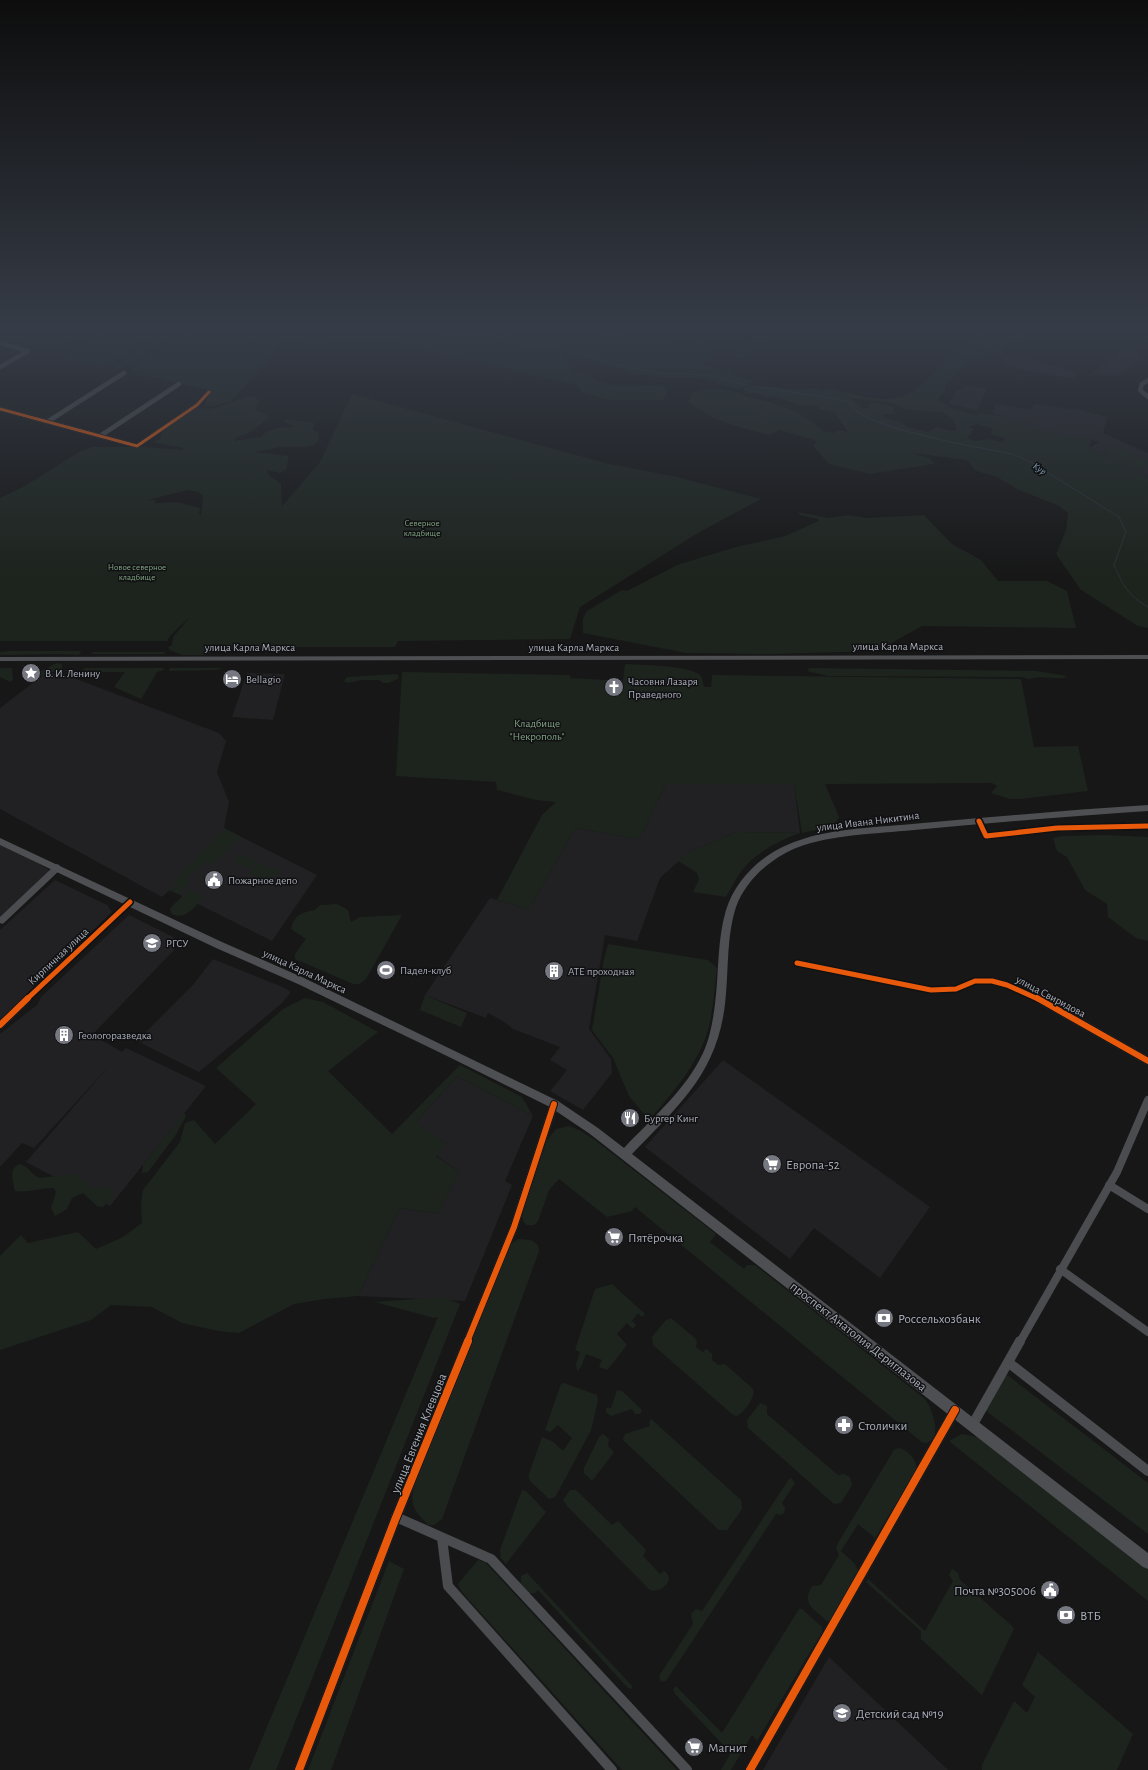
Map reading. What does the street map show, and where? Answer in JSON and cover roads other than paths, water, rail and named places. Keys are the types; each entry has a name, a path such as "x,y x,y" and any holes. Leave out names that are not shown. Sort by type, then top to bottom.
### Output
{"main road":[{"name":"улица Карла Маркса","path":"0,659 1148,657"},
{"name":"улица Ивана Никитина","path":"624,1155 686,1088 708,1054 715,1032 719,1010 729,916 741,888 757,869 780,852 810,840 837,835 1148,808"},
{"name":"улица Карла Маркса","path":"0,841 219,945 308,985 554,1104"},
{"name":"проспект Анатолия Дериглазова","path":"554,1104 624,1155 955,1410 1148,1562"}],"street":[{"path":"9,412 137,446 187,412"},
{"path":"47,422 63,412"},
{"path":"100,436 137,412"},
{"path":"979,822 986,836 1057,828 1148,826"},
{"path":"2,920 57,868"},
{"name":"Кирпичная улица","path":"0,1025 130,902"},
{"name":"улица Свиридова","path":"797,963 931,990 956,990 975,981 992,981 1008,985 1033,996 1148,1061"},
{"path":"973,1424 1009,1363 1060,1269 1117,1172 1148,1100"},
{"name":"улица Евгения Клевцова","path":"299,1770 396,1516 514,1227 554,1104"},
{"path":"1109,1185 1148,1209"},
{"path":"1060,1269 1148,1332"},
{"path":"1009,1363 1148,1471"},
{"path":"750,1770 955,1410"},
{"path":"396,1516 490,1559 687,1770"},
{"path":"442,1538 448,1586 612,1770"}],"waterway":[{"name":"Кур","path":"858,412 875,421 898,429 950,442 1012,454 1031,462 1119,517 1126,532 1114,565 1120,578 1131,594 1148,607"}],"place":[{"name":"В. И. Ленину","path":"31,673"},
{"name":"Bellagio","path":"232,679"},
{"name":"Часовня Лазаря Праведного","path":"614,687"},
{"name":"Пожарное депо","path":"214,880"},
{"name":"РГСУ","path":"152,943"},
{"name":"Падел-клуб","path":"386,970"},
{"name":"АТЕ проходная","path":"554,971"},
{"name":"Геологоразведка","path":"64,1035"},
{"name":"Бургер Кинг","path":"630,1118"},
{"name":"Европа-52","path":"772,1164"},
{"name":"Пятёрочка","path":"614,1237"},
{"name":"Россельхозбанк","path":"884,1318"},
{"name":"Столички","path":"844,1425"},
{"name":"Почта №305006","path":"1050,1590"},
{"name":"ВТБ","path":"1066,1615"},
{"name":"Детский сад №19","path":"842,1713"},
{"name":"Магнит","path":"694,1747"}],"park label":[{"name":"Северное кладбище","path":"422,528"},
{"name":"Новое северное кладбище","path":"137,572"},
{"name":"Кладбище \"Некрополь\"","path":"537,729"}]}
